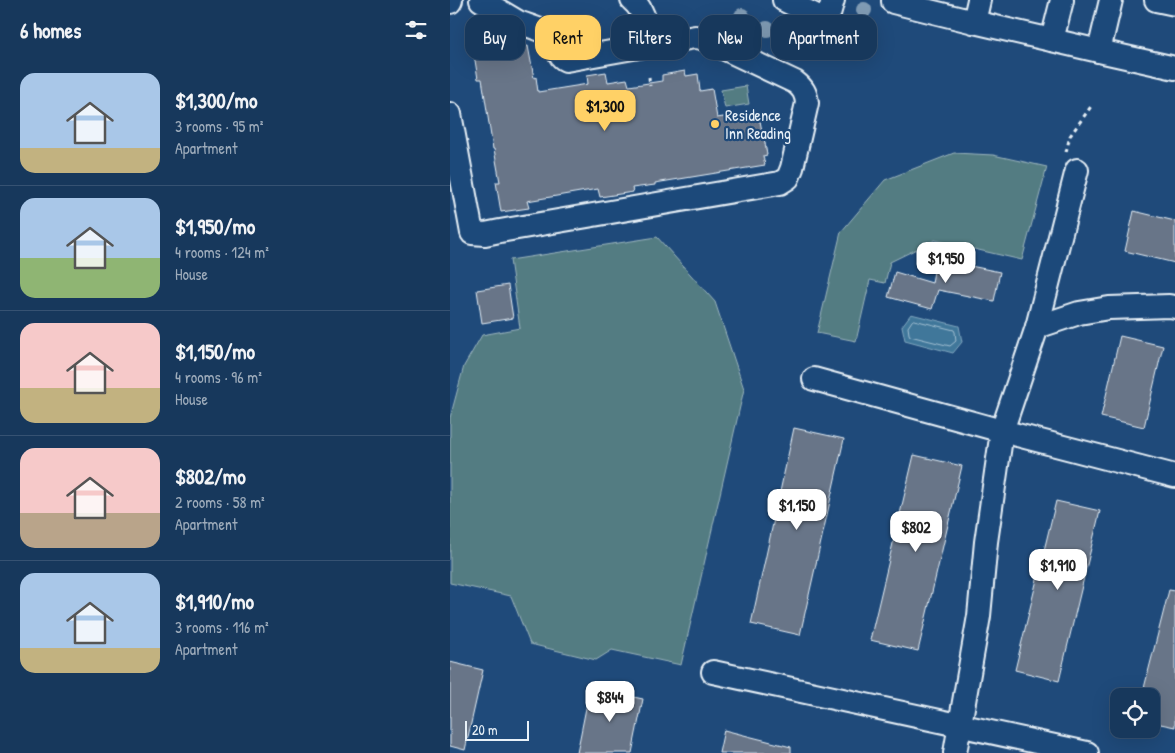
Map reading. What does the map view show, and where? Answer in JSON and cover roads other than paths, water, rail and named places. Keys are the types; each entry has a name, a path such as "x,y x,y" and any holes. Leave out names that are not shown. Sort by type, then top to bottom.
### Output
{"lane":[{"path":"481,0 518,21 549,34 558,43 559,53 566,60 611,52"},
{"path":"632,0 640,6 642,15"},
{"path":"784,0 827,21 834,0"},
{"path":"893,0 893,2 974,22 1175,68"},
{"path":"974,22 979,0"},
{"path":"1052,40 1062,0"},
{"path":"1099,51 1111,0"},
{"path":"1156,0 1175,4"},
{"path":"450,114 472,233 493,232 780,183 788,178 808,104 806,94 802,88 795,82 702,38 689,38"},
{"path":"955,753 979,616 986,542 1002,431 1037,328 1076,170"},
{"path":"1037,328 1079,313 1110,308 1175,307"},
{"path":"814,379 1175,476"},
{"path":"713,672 1087,753"}],"water":[{"path":"911,314 959,326 962,342 953,353 905,340 902,326"}],"place":[{"name":"Residence Inn Reading","path":"715,124"}]}
